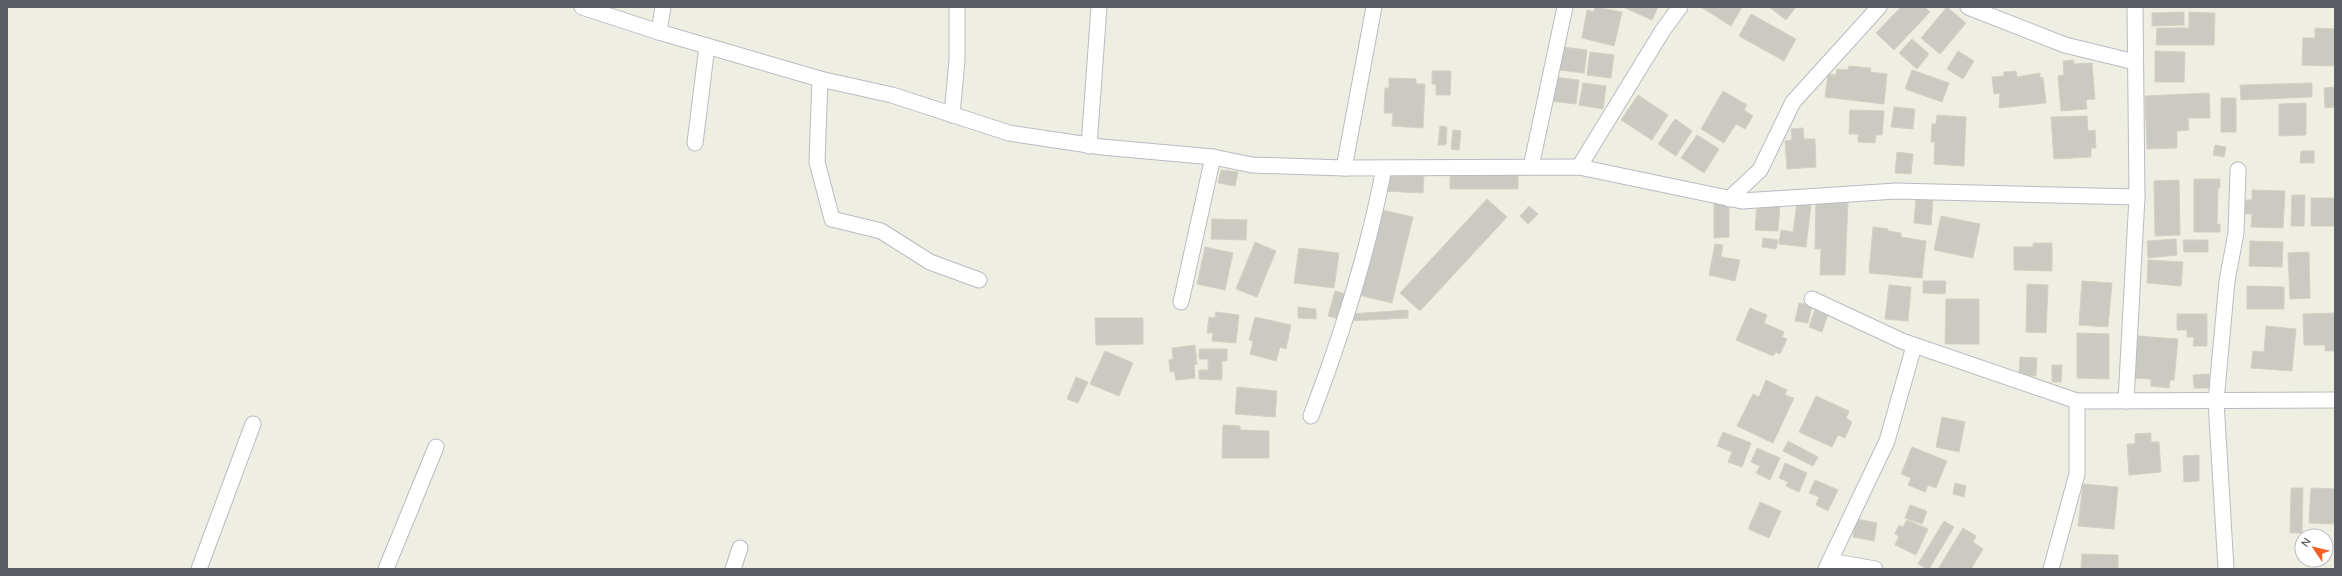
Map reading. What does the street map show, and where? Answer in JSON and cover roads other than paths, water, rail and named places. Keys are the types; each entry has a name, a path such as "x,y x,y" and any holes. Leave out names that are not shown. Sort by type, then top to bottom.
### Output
{"street":[{"path":"582,7 659,32 820,79 892,95 1009,133 1089,146 1214,157 1252,165 1344,168 1578,167 1742,202 1896,191 2137,197"},
{"path":"659,32 663,7"},
{"path":"952,114 957,60 957,7"},
{"path":"1089,146 1099,7"},
{"path":"1344,168 1374,7"},
{"path":"1531,167 1565,7"},
{"path":"1578,167 1663,30 1680,7"},
{"path":"1756,200 1760,170 1794,102 1879,7"},
{"path":"1968,7 2065,46 2135,62"},
{"path":"2126,401 2137,197 2135,62 2136,7"},
{"path":"695,143 707,46"},
{"path":"820,79 817,162 832,218 881,231 930,262 979,280"},
{"path":"1181,302 1214,157"},
{"path":"1311,416 1335,352 1357,279 1376,208 1384,168"},
{"path":"1729,199 1760,170"},
{"path":"2226,569 2216,401 2227,281 2236,233 2238,170"},
{"path":"1812,299 1914,346 2077,402 2335,400"},
{"path":"1875,569 1828,565 1887,441 1914,346"},
{"path":"2052,569 2077,474 2077,402"},
{"path":"199,569 253,424"},
{"path":"386,569 436,446"},
{"path":"733,569 740,548"}]}
